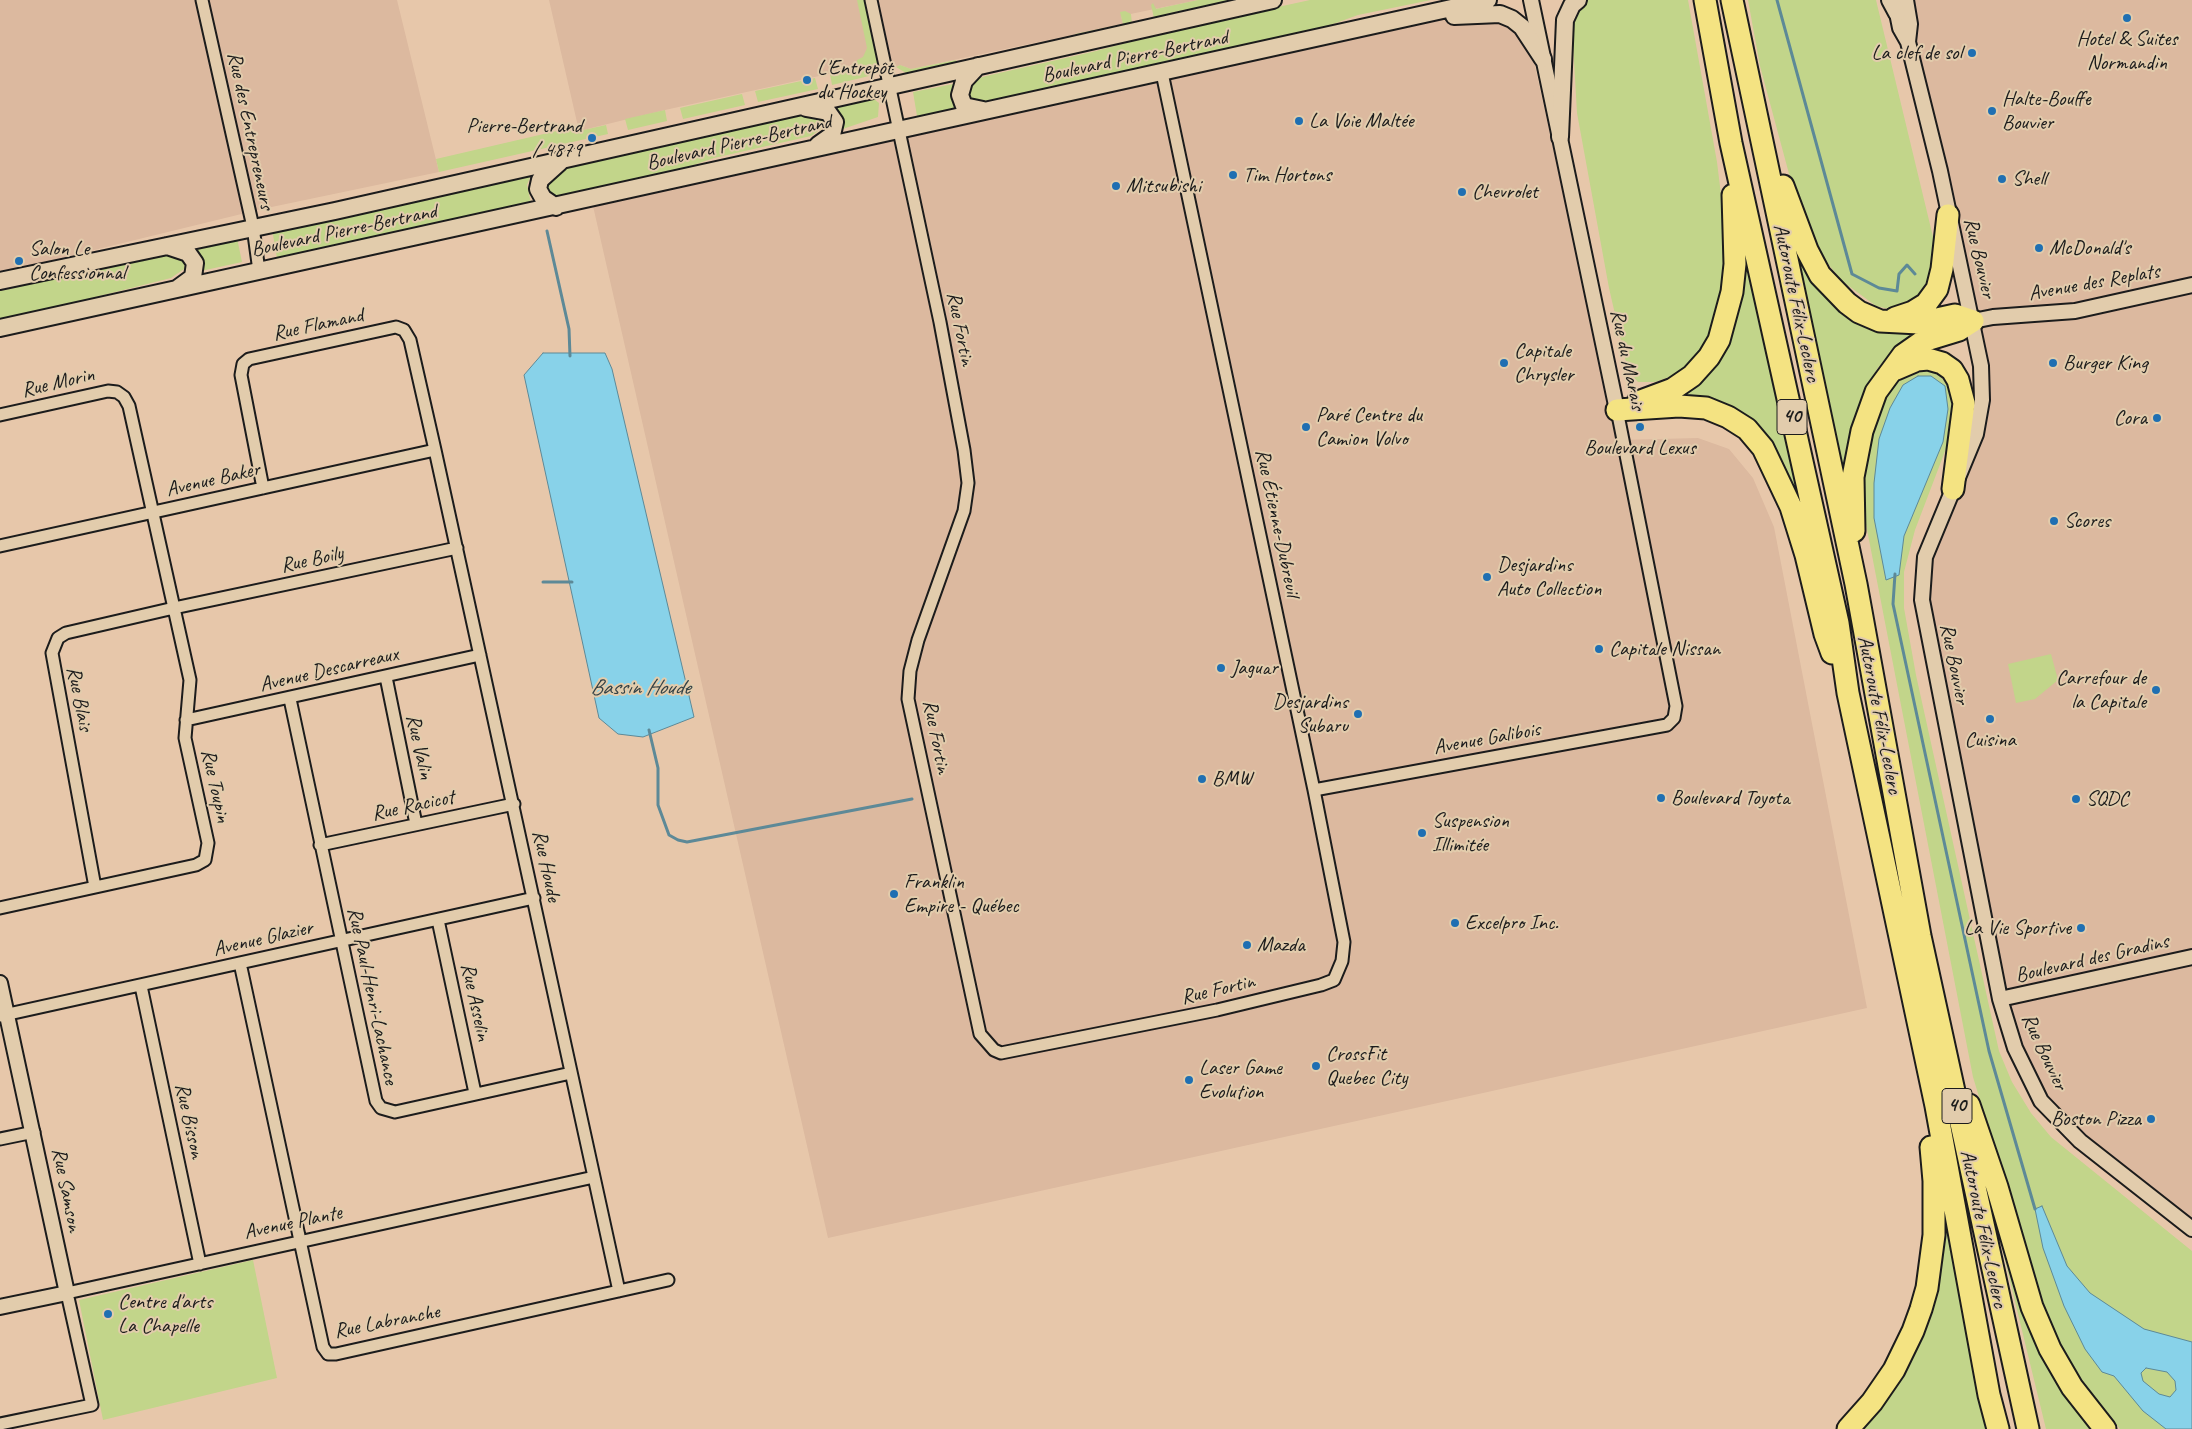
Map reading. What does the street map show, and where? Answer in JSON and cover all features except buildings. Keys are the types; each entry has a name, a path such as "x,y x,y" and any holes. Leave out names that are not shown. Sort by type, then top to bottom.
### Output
{"highway":[{"name":"Autoroute Félix-Leclerc","path":"1705,0 1731,143 1838,623 1848,693 1936,1106 1989,1395 1998,1429"},
{"name":"Autoroute Félix-Leclerc","path":"1732,0 1856,584 1920,936 2028,1429"},
{"path":"1753,96 1803,242 1820,275 1847,303 1859,312 1880,321 1919,323 1955,315 1973,321"},
{"path":"1617,410 1673,389 1710,357 1719,340 1732,292 1735,264 1731,143"},
{"path":"1880,321 1913,312 1926,304 1933,296 1942,269 1948,215"},
{"path":"1856,584 1853,476 1862,431 1876,392 1903,355 1923,341 1959,330 1973,321"},
{"path":"1889,372 1917,360 1928,359 1942,363 1952,370 1958,380 1964,402 1952,489"},
{"path":"1617,410 1679,406 1706,408 1728,417 1747,429 1763,448 1791,507 1806,554 1825,634 1848,693"},
{"path":"1904,843 1942,987 1971,1114 1997,1187 2032,1307 2050,1349 2072,1387 2105,1429"},
{"path":"1848,1429 1872,1402 1894,1370 1913,1331 1927,1288 1934,1226 1934,1181 1929,1124 1936,1106"}],"main road":[{"name":"Boulevard Pierre-Bertrand","path":"0,281 562,160 1273,0"},
{"name":"Boulevard Pierre-Bertrand","path":"0,328 812,148 1162,73 1384,22 1452,4 1488,0"},
{"path":"1560,137 1565,20 1572,5 1578,0"},
{"path":"1384,22 1474,14 1500,14 1512,19 1522,27 1543,59"},
{"path":"978,66 964,81 960,96 964,106 986,111"},
{"path":"802,107 828,112 835,122 832,135 812,148"},
{"path":"556,206 542,198 538,185 547,172 562,160"},
{"path":"164,245 188,252 195,263 194,274 191,280 174,290"}],"street":[{"name":"Rue des Entrepreneurs","path":"202,0 253,227 259,271"},
{"name":"Rue Fortin","path":"871,0 940,322 964,450 968,483 964,511 918,640 910,671 908,699 980,1034 994,1050 1001,1054 1217,1010 1321,985 1334,980"},
{"name":"Rue du Marais","path":"1531,0 1617,410 1676,706 1674,718 1667,725"},
{"name":"Rue Bouvier","path":"1897,3 1900,28 1908,42 1973,321 1981,366 1982,400 1976,434 1925,557 1922,600 2000,999 2016,1048 2041,1101 2080,1141 2192,1229"},
{"name":"Rue Étienne-Dubreuil","path":"1162,73 1314,790 1344,942 1342,961 1334,980"},
{"name":"Avenue des Replats","path":"1973,321 1993,317 2075,311 2192,285"},
{"name":"Rue Flamand","path":"263,488 241,375 243,364 249,359 396,327 404,330 410,340 435,450"},
{"name":"Rue Morin","path":"0,415 108,391 117,392 124,397 129,406 153,512"},
{"name":"Avenue Baker","path":"0,546 435,450"},
{"name":"Rue Houde","path":"435,450 514,804 619,1291"},
{"name":"Rue Toupin","path":"0,908 196,865 204,860 208,843 185,738 190,680 153,512"},
{"name":"Rue Boily","path":"174,608 457,548"},
{"name":"Rue Blais","path":"95,887 52,653 54,645 58,638 66,634 174,608"},
{"name":"Avenue Descarreaux","path":"186,720 290,699 480,655"},
{"name":"Rue Valin","path":"386,677 416,824"},
{"name":"Rue Paul-Henri-Lachance","path":"290,699 376,1101 381,1108 394,1112 571,1073"},
{"name":"Avenue Galibois","path":"1314,790 1667,725"},
{"name":"Rue Racicot","path":"320,845 514,804"},
{"name":"Avenue Glazier","path":"4,1015 534,898"},
{"name":"Rue Asselin","path":"438,920 475,1093"},
{"name":"Boulevard des Gradins","path":"2000,999 2192,957"},
{"name":"Rue Labranche","path":"240,963 323,1347 328,1354 336,1354 668,1280"},
{"name":"Rue Samson","path":"0,983 4,1015 34,1132 92,1405 0,1424"},
{"name":"Rue Bisson","path":"141,986 200,1264"},
{"path":"0,1139 34,1132"},
{"name":"Avenue Plante","path":"0,1307 594,1177"}],"shaded area":[{"path":"0,0 397,0 439,172 262,209 0,273"},
{"path":"549,0 1198,0 1121,16 1123,24 911,69 900,65 896,67 878,63 579,131"},
{"path":"1903,0 2192,0 2192,1229 2041,1101 2015,1048 1922,577 1982,400"},
{"path":"1483,10 1528,35 1618,440 1698,438 1729,449 1753,478 1774,527 1867,1008 828,1238 593,206"}],"green space":[{"path":"857,0 865,0 878,54 878,63 869,76 832,85 830,74 857,68 857,60 863,57 867,48"},
{"path":"1198,0 1247,0 1202,10 1184,10 1166,14 1157,21 1154,18 1151,5 1153,3 1156,9"},
{"path":"1310,0 1431,0 1358,15 1325,27 986,101 972,100 966,91 976,79 986,76 1092,52 1186,27"},
{"path":"1588,0 1688,0 1717,162 1724,219 1726,262 1722,304 1710,339 1689,364 1672,376 1655,382 1638,382 1628,371 1609,288 1577,113 1572,26 1576,12"},
{"path":"1748,0 1876,0 1934,241 1933,270 1927,289 1917,301 1893,310 1876,306 1842,281 1806,237 1760,66"},
{"path":"1125,11 1131,14 1132,24 1076,38 1075,34 1123,24 1120,12"},
{"path":"956,60 957,63 912,73 906,73 896,67 900,65 911,69"},
{"path":"815,78 818,89 758,102 755,91"},
{"path":"953,84 958,108 917,116 913,92"},
{"path":"742,94 745,105 683,119 680,108"},
{"path":"867,97 879,103 878,117 834,132 831,105"},
{"path":"665,110 667,121 628,130 625,119"},
{"path":"808,112 826,118 821,129 811,136 714,158 685,168 556,196 549,192 547,185 554,170"},
{"path":"606,125 608,134 439,172 436,159 578,126 579,131"},
{"path":"530,173 527,185 531,203 277,258 272,229"},
{"path":"237,238 242,262 201,271 191,248"},
{"path":"1745,239 1797,492 1793,493 1760,433 1669,402 1695,381"},
{"path":"1797,248 1833,304 1922,329 1892,351 1877,369 1861,398 1849,443 1846,487"},
{"path":"166,254 181,256 185,262 184,269 171,278 0,321 0,291"},
{"path":"1920,370 1931,371 1941,377 1949,387 1953,413 1947,446 1915,530 1904,572 1904,608 1916,675 1999,1051 2012,1082 2031,1113 2051,1137 2192,1251 2192,1429 2120,1429 2090,1393 2061,1346 2038,1292 1973,1077 1864,514 1864,479 1869,442 1880,411 1891,389 1905,376"},
{"path":"2051,654 2058,680 2035,699 2016,703 2008,664"},
{"path":"1944,1223 1948,1223 1992,1429 1860,1429 1904,1376 1920,1343 1932,1309 1941,1269"},
{"path":"2000,1240 2003,1240 2095,1429 2046,1429"},
{"path":"253,1260 277,1378 103,1420 79,1300"}],"water":[{"name":"Bassin Houde","path":"543,353 605,353 612,369 694,717 643,737 618,734 599,718 524,375"},
{"path":"1918,376 1931,376 1945,386 1948,409 1943,442 1904,536 1899,575 1886,580 1874,518 1874,483 1879,439 1890,408 1903,385"},
{"path":"2042,1206 2067,1266 2090,1293 2144,1329 2192,1342 2192,1429 2166,1429 2143,1411 2114,1376 2102,1372 2085,1349 2064,1306 2043,1248 2035,1209","holes":["2146,1368 2167,1372 2175,1381 2176,1390 2170,1397 2159,1394 2143,1381 2141,1373"]}],"waterway":[{"path":"1777,0 1852,274 1879,288 1897,291 1899,274 1907,265 1915,274"},
{"path":"547,231 569,329 570,356"},
{"path":"1895,574 1893,604 1989,1051 2035,1209"},
{"path":"543,582 572,582"},
{"path":"649,730 658,768 658,805 669,835 678,840 687,842 912,799"}],"place":[{"name":"Hotel & Suites Normandin","path":"2127,18"},
{"name":"La clef de sol","path":"1972,53"},
{"name":"L'Entrepôt du Hockey","path":"807,80"},
{"name":"Halte-Bouffe Bouvier","path":"1992,111"},
{"name":"La Voie Maltée","path":"1299,121"},
{"name":"Pierre-Bertrand / 4879","path":"592,138"},
{"name":"Tim Hortons","path":"1233,175"},
{"name":"Shell","path":"2002,179"},
{"name":"Mitsubishi","path":"1116,186"},
{"name":"Chevrolet","path":"1462,192"},
{"name":"McDonald's","path":"2039,248"},
{"name":"Salon Le Confessionnal","path":"19,261"},
{"name":"Capitale Chrysler","path":"1504,363"},
{"name":"Burger King","path":"2053,363"},
{"name":"Cora","path":"2157,418"},
{"name":"Paré Centre du Camion Volvo","path":"1306,427"},
{"name":"Boulevard Lexus","path":"1640,427"},
{"name":"Scores","path":"2054,521"},
{"name":"Desjardins Auto Collection","path":"1487,577"},
{"name":"Capitale Nissan","path":"1599,649"},
{"name":"Jaguar","path":"1221,668"},
{"name":"Carrefour de la Capitale","path":"2156,690"},
{"name":"Desjardins Subaru","path":"1358,714"},
{"name":"Cuisina","path":"1990,719"},
{"name":"BMW","path":"1202,779"},
{"name":"Boulevard Toyota","path":"1661,798"},
{"name":"SQDC","path":"2076,799"},
{"name":"Suspension Illimitée","path":"1422,833"},
{"name":"Franklin Empire - Québec","path":"894,894"},
{"name":"Excelpro Inc.","path":"1455,923"},
{"name":"La Vie Sportive","path":"2081,928"},
{"name":"Mazda","path":"1247,945"},
{"name":"CrossFit Quebec City","path":"1316,1066"},
{"name":"Laser Game Evolution","path":"1189,1080"},
{"name":"Boston Pizza","path":"2151,1119"},
{"name":"Centre d'arts La Chapelle","path":"108,1314"}]}
